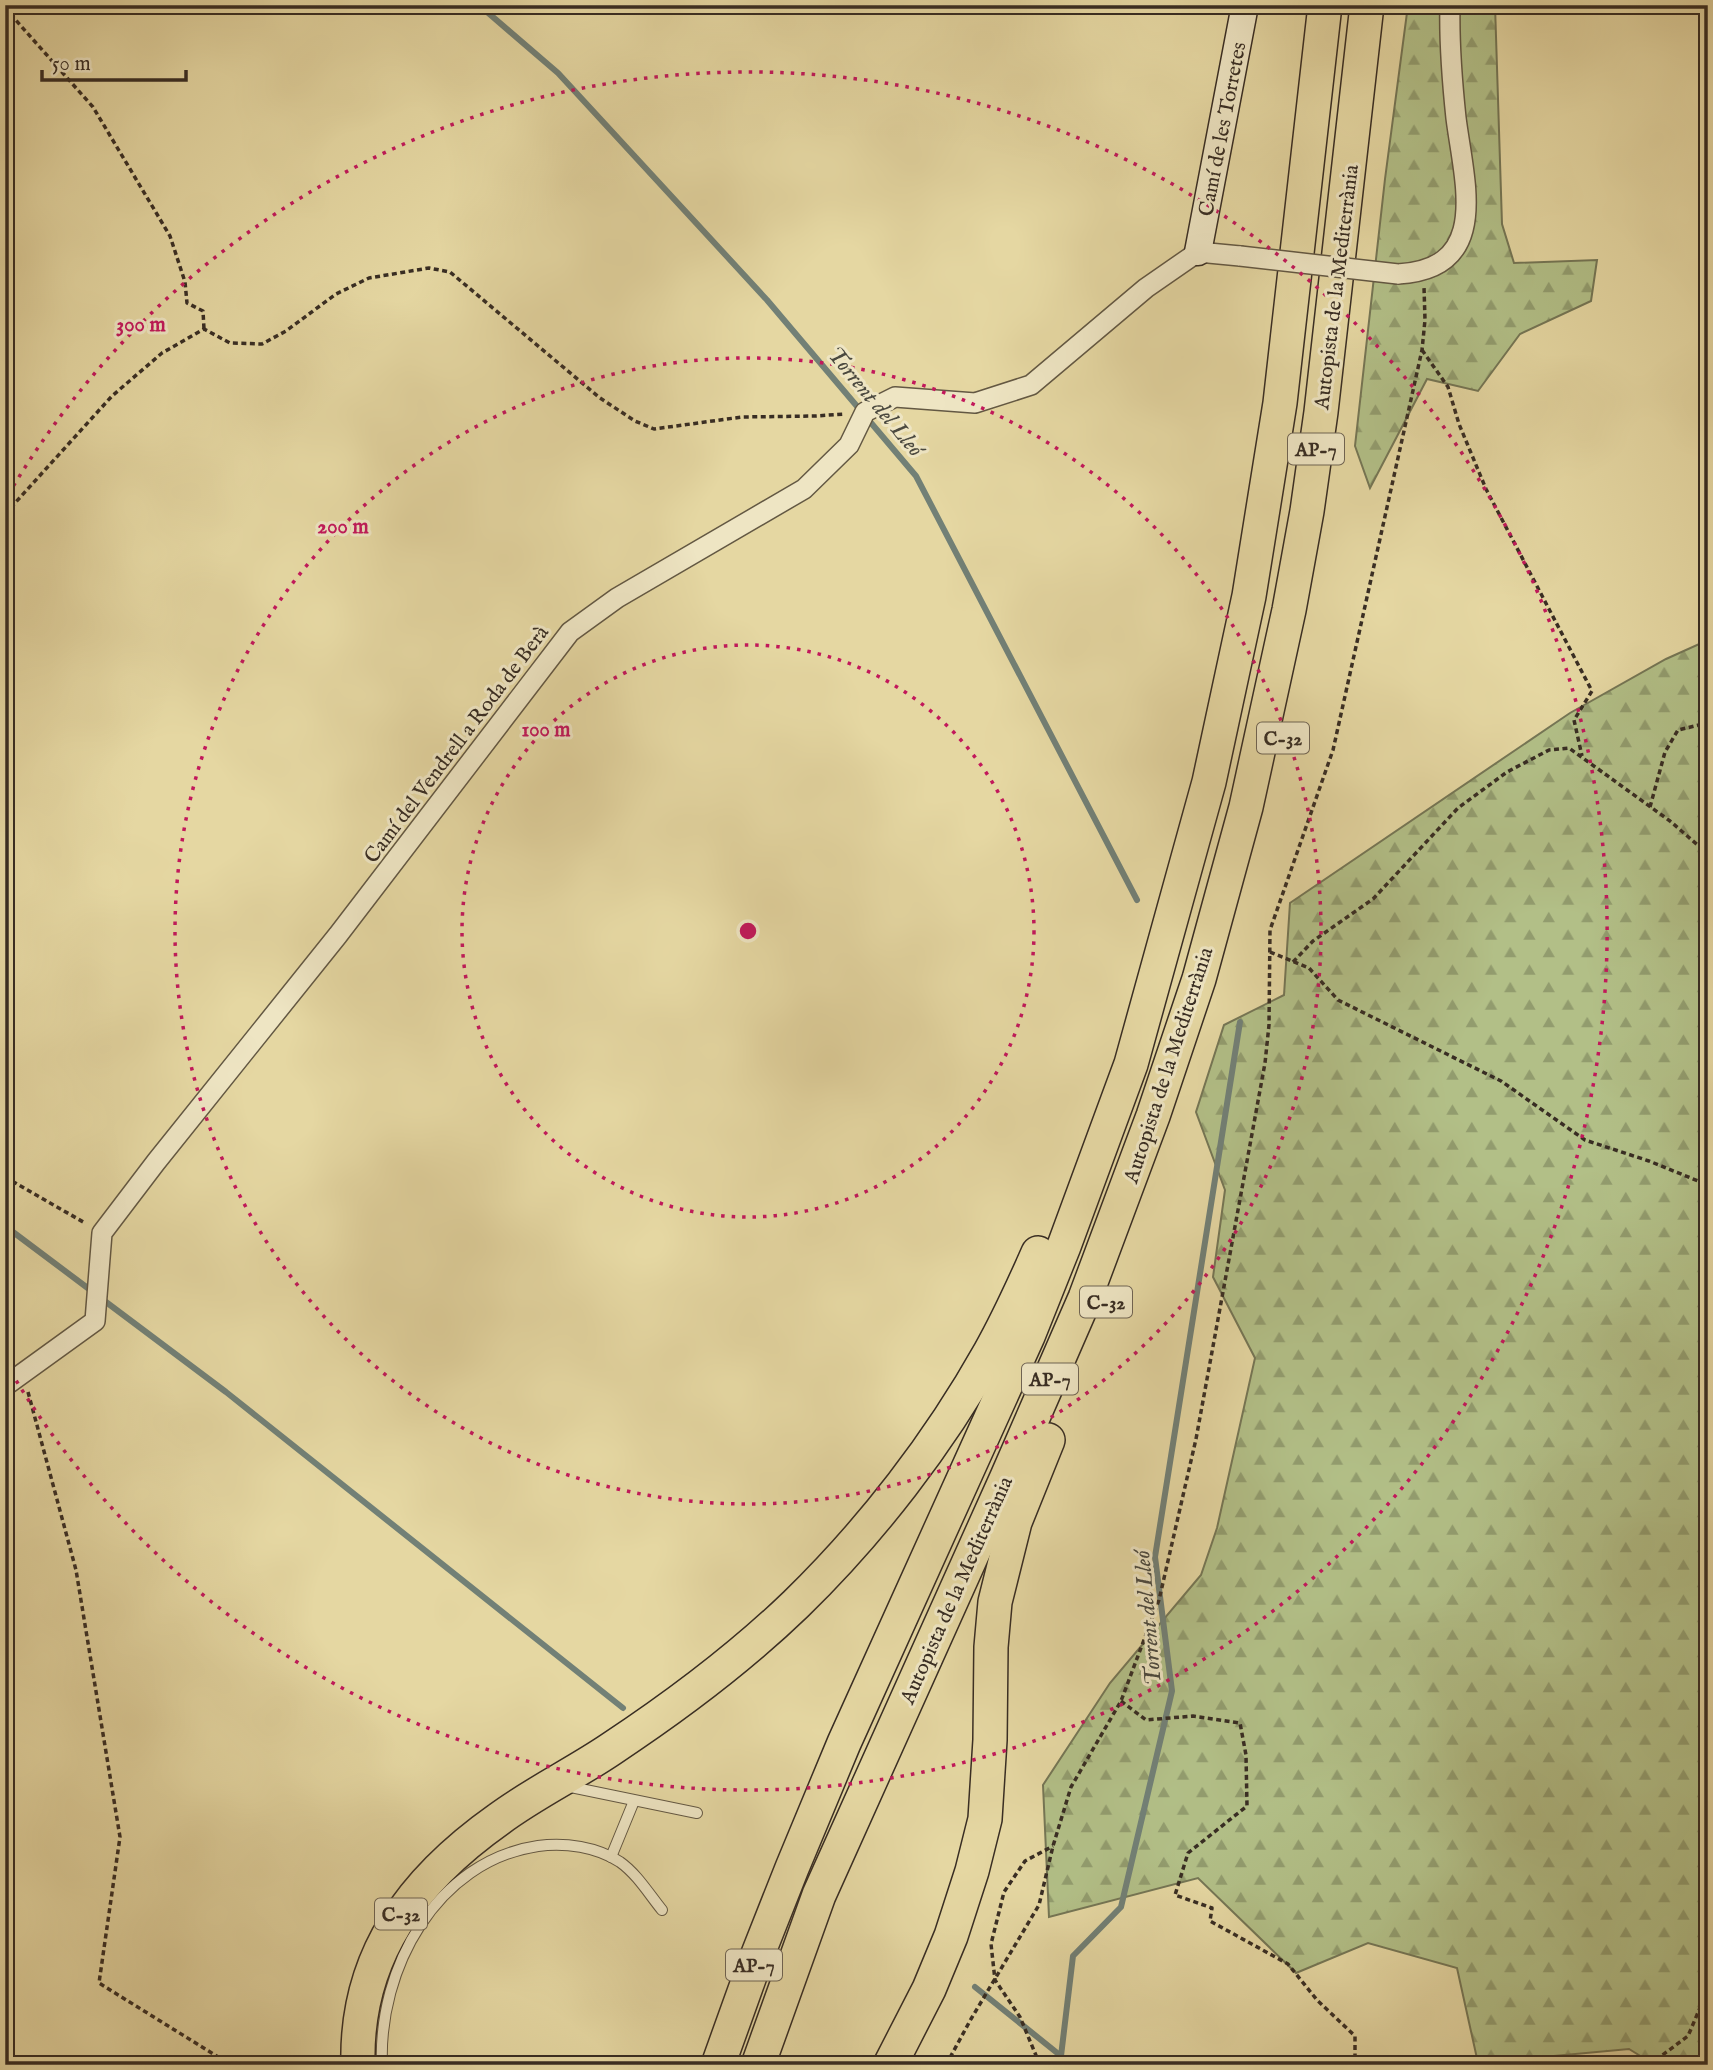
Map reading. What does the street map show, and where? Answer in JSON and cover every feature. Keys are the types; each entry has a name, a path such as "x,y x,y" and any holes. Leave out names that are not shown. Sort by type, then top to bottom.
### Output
{"highway":[{"name":"Autopista de la Mediterrània","path":"718,2065 765,1936 844,1743 989,1425 1065,1246 1131,1064 1209,782 1249,596 1282,391 1325,5"},
{"name":"Autopista de la Mediterrània","path":"758,2065 819,1895 1085,1298 1149,1128 1191,1002 1246,807 1277,672 1307,511 1333,313 1367,5"},
{"name":"C-32","path":"890,2065 929,1989 951,1936 985,1819 995,1602 1015,1522 1104,1307 1173,1122 1241,907 1266,813 1289,715 1334,465 1333,313"},
{"name":"C-32","path":"358,2065 360,2026 371,1974 390,1932 412,1898 452,1855 501,1817 584,1767 672,1708 707,1682 777,1621 852,1544 932,1444 990,1352 1015,1304 1156,972"}],"street":[{"name":"Camí de les Torretes","path":"1198,252 1245,5"},
{"path":"865,412 895,397 975,403 1031,385 1146,288 1198,252 1398,274 1424,271 1443,261 1462,238 1467,215 1451,71 1450,5"},
{"name":"Camí del Vendrell a Roda de Berà","path":"102,1233 338,934 570,632 617,598 804,489 849,445 865,412"},
{"path":"5,1386 95,1321 102,1233"}],"lane":[{"path":"555,1784 697,1813"},
{"path":"611,1857 634,1801"},
{"path":"382,2065 385,2012 394,1978 408,1945 438,1900 477,1867 501,1855 525,1848 562,1845 591,1849 611,1857 631,1871 662,1910"}],"path":[{"path":"5,8 93,107 170,236 185,282 187,303 203,311 204,329"},
{"path":"204,329 230,343 262,344 286,331 336,293 369,278 429,268 450,272 600,398 635,421 654,429 742,417 865,412"},
{"path":"946,2065 1039,1905 1071,1787 1121,1701 1159,1601 1196,1440 1265,1063 1269,1025 1270,930 1333,750 1422,350 1425,320 1424,271"},
{"path":"5,514 112,396 162,353 204,329"},
{"path":"1422,350 1448,387 1459,424 1486,489 1592,691 1574,720 1582,758"},
{"path":"1650,807 1665,752 1678,730 1699,725 1708,729"},
{"path":"1293,961 1313,941 1373,899 1458,808 1507,772 1549,750 1569,748 1670,821 1708,854"},
{"path":"1270,952 1310,968 1338,1000 1501,1081 1585,1140 1649,1161 1708,1185"},
{"path":"5,1177 102,1233"},
{"path":"23,1373 76,1570 120,1836 99,1983 231,2065"},
{"path":"1121,1701 1146,1720 1193,1716 1240,1723 1246,1755 1247,1806 1188,1853 1175,1895 1212,1908 1210,1921 1288,1964 1317,2000 1355,2036 1355,2065"},
{"path":"1040,2065 1020,2017 995,1980 991,1944 1004,1892 1025,1861 1053,1846"},
{"path":"1649,2065 1688,2036 1708,1989"}],"green space":[{"path":"1408,5 1495,5 1502,224 1514,263 1597,260 1591,301 1520,334 1478,391 1427,379 1370,488 1355,446"},
{"path":"1708,640 1708,2065 1655,2065 1629,2049 1478,2063 1457,1968 1368,1943 1296,1973 1198,1878 1049,1917 1043,1785 1110,1683 1201,1575 1217,1528 1255,1358 1213,1277 1225,1190 1196,1112 1224,1025 1284,995 1290,903 1570,713 1666,659"}],"waterway":[{"name":"Torrent del Lleó","path":"479,5 558,73 767,300 916,476 1137,900"},
{"name":"Torrent del Lleó","path":"1065,2065 1061,2056 1073,1956 1121,1907 1172,1691 1155,1557 1240,1022"},
{"path":"5,1226 93,1292"},
{"path":"102,1299 226,1392 623,1708"},
{"path":"975,1987 1061,2056"}]}
